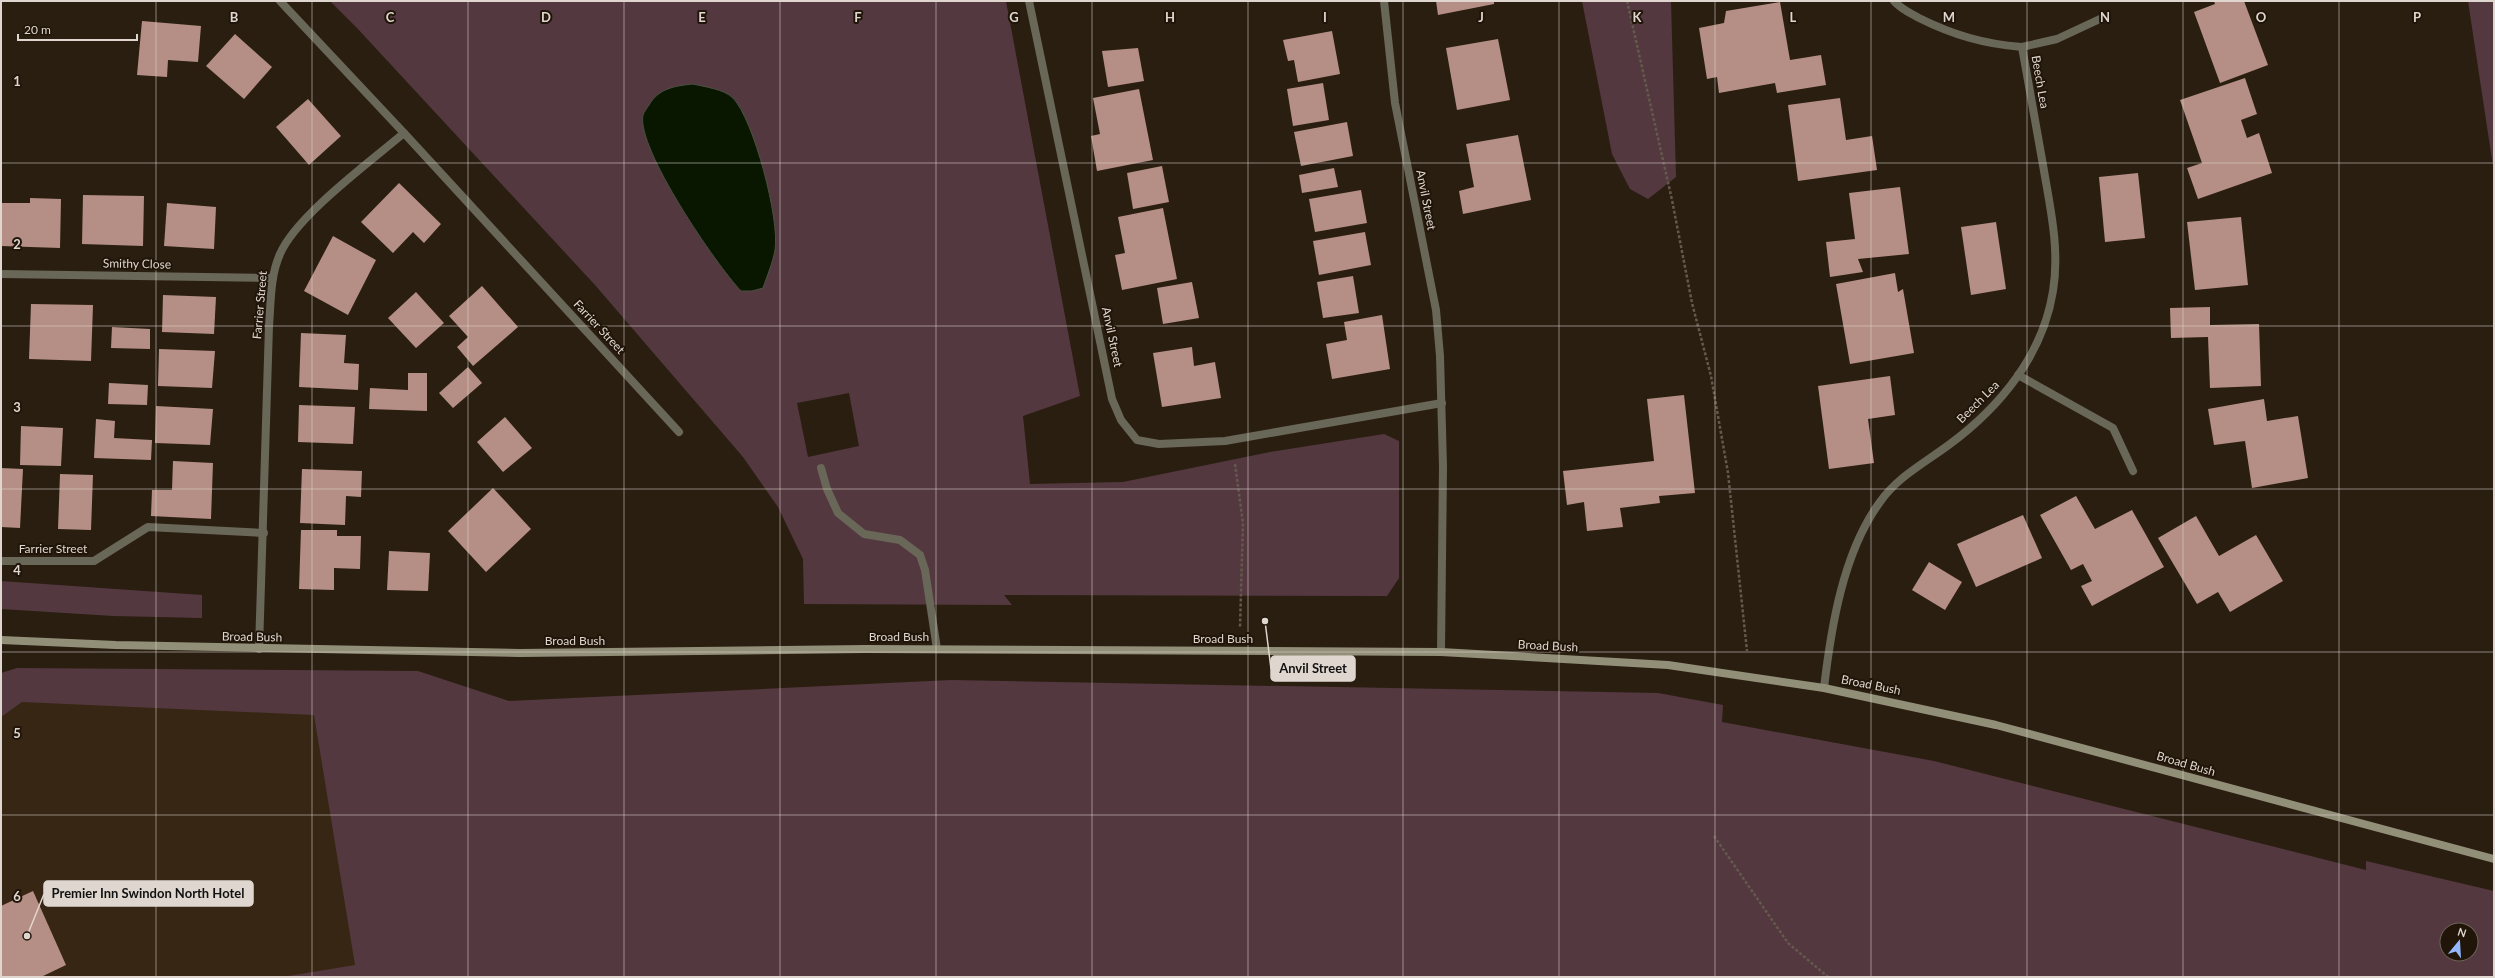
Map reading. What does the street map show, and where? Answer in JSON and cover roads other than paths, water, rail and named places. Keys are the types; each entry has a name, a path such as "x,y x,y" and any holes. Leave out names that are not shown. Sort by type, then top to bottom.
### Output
{"main road":[{"name":"Broad Bush","path":"1,640 259,649 520,653 937,649 1441,652 1668,665 1824,688 1996,725 2494,859"}],"street":[{"name":"Farrier Street","path":"280,1 404,133 678,432"},
{"name":"Anvil Street","path":"1029,1 1112,398 1121,420 1137,440 1159,444 1231,439 1442,403"},
{"name":"Anvil Street","path":"1384,1 1395,103 1436,310 1442,403 1441,652"},
{"name":"Beech Lea","path":"1894,1 1900,8 1936,26 1967,38 1988,44 2022,47 2057,39 2102,18"},
{"name":"Beech Lea","path":"1824,688 1831,633 1857,545 1872,513 1880,500 1898,483 1982,418 2006,393 2018,375 2044,326 2053,293 2056,259 2052,220 2022,47"},
{"name":"Farrier Street","path":"259,649 264,533 269,326 273,278 280,254 292,234 330,197 404,133"},
{"name":"Smithy Close","path":"1,274 273,278"},
{"path":"2018,375 2113,428 2133,471"},
{"path":"821,468 826,489 838,513 864,534 900,540 920,555 925,570 937,649"},
{"name":"Farrier Street","path":"1,561 94,561 148,527 264,533"}],"place":[{"name":"Anvil Street","path":"1265,621"},
{"name":"Premier Inn Swindon North Hotel","path":"27,936"}]}
